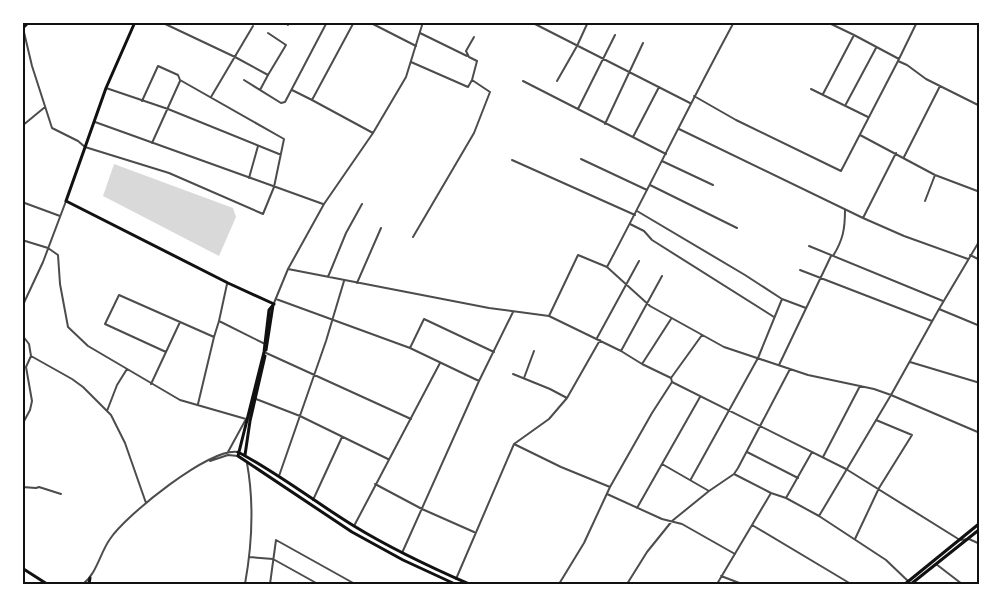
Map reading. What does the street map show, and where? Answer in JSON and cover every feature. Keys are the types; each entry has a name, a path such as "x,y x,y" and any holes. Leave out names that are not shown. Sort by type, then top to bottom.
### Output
{"highway":[{"path":"23,27 28,22"}],"main road":[{"path":"135,22 106,88 66,201 228,283 274,304"},
{"path":"264,352 269,310 274,304"},
{"path":"238,454 253,398 274,304"},
{"path":"245,455 253,398"},
{"path":"238,454 245,455 279,476 354,526 402,553 469,584"},
{"path":"238,454 246,462 352,532 403,560 455,584"},
{"path":"908,584 980,524"},
{"path":"908,584 980,530"},
{"path":"22,568 46,584"},
{"path":"89,584 90,578"}],"street":[{"path":"161,22 236,57 268,75"},
{"path":"284,22 288,25"},
{"path":"244,80 282,103 285,102 326,22"},
{"path":"312,100 354,22"},
{"path":"369,22 416,46"},
{"path":"274,304 288,269 324,204 373,133 406,77 423,22"},
{"path":"531,22 690,104"},
{"path":"557,81 588,22"},
{"path":"607,267 734,22"},
{"path":"827,22 899,60 940,86 980,106"},
{"path":"694,96 736,120 841,171 917,22"},
{"path":"211,97 253,26"},
{"path":"23,27 32,66 52,128 78,141 85,147 170,173 263,214 274,187 284,139 180,80 178,75 158,66 142,101"},
{"path":"260,90 286,45 268,33"},
{"path":"411,62 468,87 472,80 477,61 420,33"},
{"path":"578,109 615,35"},
{"path":"823,94 854,35"},
{"path":"469,57 466,51 474,37"},
{"path":"605,124 644,43"},
{"path":"846,104 876,48"},
{"path":"152,143 180,80"},
{"path":"413,237 474,133 490,92 472,80"},
{"path":"523,81 666,154"},
{"path":"904,157 940,86"},
{"path":"633,137 659,87"},
{"path":"106,88 280,154"},
{"path":"811,89 868,116"},
{"path":"292,90 373,133"},
{"path":"22,126 45,107"},
{"path":"95,122 324,204"},
{"path":"679,129 845,210 904,236 968,259"},
{"path":"860,135 935,175 980,192"},
{"path":"250,178 258,146"},
{"path":"863,218 896,153"},
{"path":"581,159 647,190"},
{"path":"512,160 635,215"},
{"path":"662,161 713,185"},
{"path":"925,201 935,175"},
{"path":"650,185 737,228"},
{"path":"22,307 66,201"},
{"path":"22,202 60,216"},
{"path":"328,277 346,233 362,204"},
{"path":"779,365 832,256 840,245 845,229 845,210"},
{"path":"636,211 782,299 806,308"},
{"path":"630,224 644,231 652,240 774,317"},
{"path":"357,283 381,228"},
{"path":"22,240 48,248 58,255 60,284 68,327 88,346 180,400 246,419 228,452"},
{"path":"818,516 891,395 943,301 980,240"},
{"path":"809,246 943,301"},
{"path":"549,316 578,255 607,267 647,303 724,347 808,375 891,395 980,433"},
{"path":"970,255 980,260"},
{"path":"596,339 639,262"},
{"path":"288,269 513,312 549,316 600,340 671,378"},
{"path":"800,270 932,321"},
{"path":"621,351 662,276"},
{"path":"279,476 344,281"},
{"path":"198,404 228,283"},
{"path":"166,352 105,324 119,295 214,337"},
{"path":"276,299 410,348 480,381"},
{"path":"691,480 758,358 782,299"},
{"path":"939,309 980,326"},
{"path":"402,553 513,312"},
{"path":"410,348 424,319 494,352"},
{"path":"642,364 672,319"},
{"path":"219,321 265,344"},
{"path":"151,384 180,322"},
{"path":"22,335 29,344 31,356 26,367 32,398 30,410 22,425"},
{"path":"559,584 584,543 610,487 652,412 672,382 671,378 702,335"},
{"path":"456,579 514,444 549,419 566,398 600,340"},
{"path":"524,378 534,351"},
{"path":"264,352 411,419"},
{"path":"31,356 78,383 111,415 124,443 146,503"},
{"path":"909,361 980,383"},
{"path":"354,526 440,362"},
{"path":"107,411 117,385 127,368"},
{"path":"627,584 647,552 672,521 709,491 734,474 790,369"},
{"path":"513,374 550,389 566,398"},
{"path":"672,382 846,468 960,540 969,539 980,544"},
{"path":"823,457 860,386"},
{"path":"637,508 700,397"},
{"path":"253,398 300,416 388,459"},
{"path":"854,540 879,488 912,435 876,420"},
{"path":"314,500 342,437"},
{"path":"514,444 561,467 610,487"},
{"path":"83,584 90,578 111,538 146,503 200,464 228,452 238,454"},
{"path":"747,452 798,478"},
{"path":"786,498 812,452"},
{"path":"200,464 228,455 238,454"},
{"path":"245,455 250,480 252,518 246,584"},
{"path":"662,464 709,491"},
{"path":"734,474 771,493 786,498 818,516 886,560 908,584"},
{"path":"376,484 422,509 475,532"},
{"path":"22,487 39,487 61,494"},
{"path":"717,584 771,493"},
{"path":"607,494 662,519 693,530 736,554"},
{"path":"752,525 851,584"},
{"path":"270,584 275,541 278,540 355,584"},
{"path":"249,557 273,559 318,584"},
{"path":"936,564 962,584"},
{"path":"721,576 742,584"}],"shaded area":[{"path":"114,164 233,208 236,217 219,256 103,196"}]}
